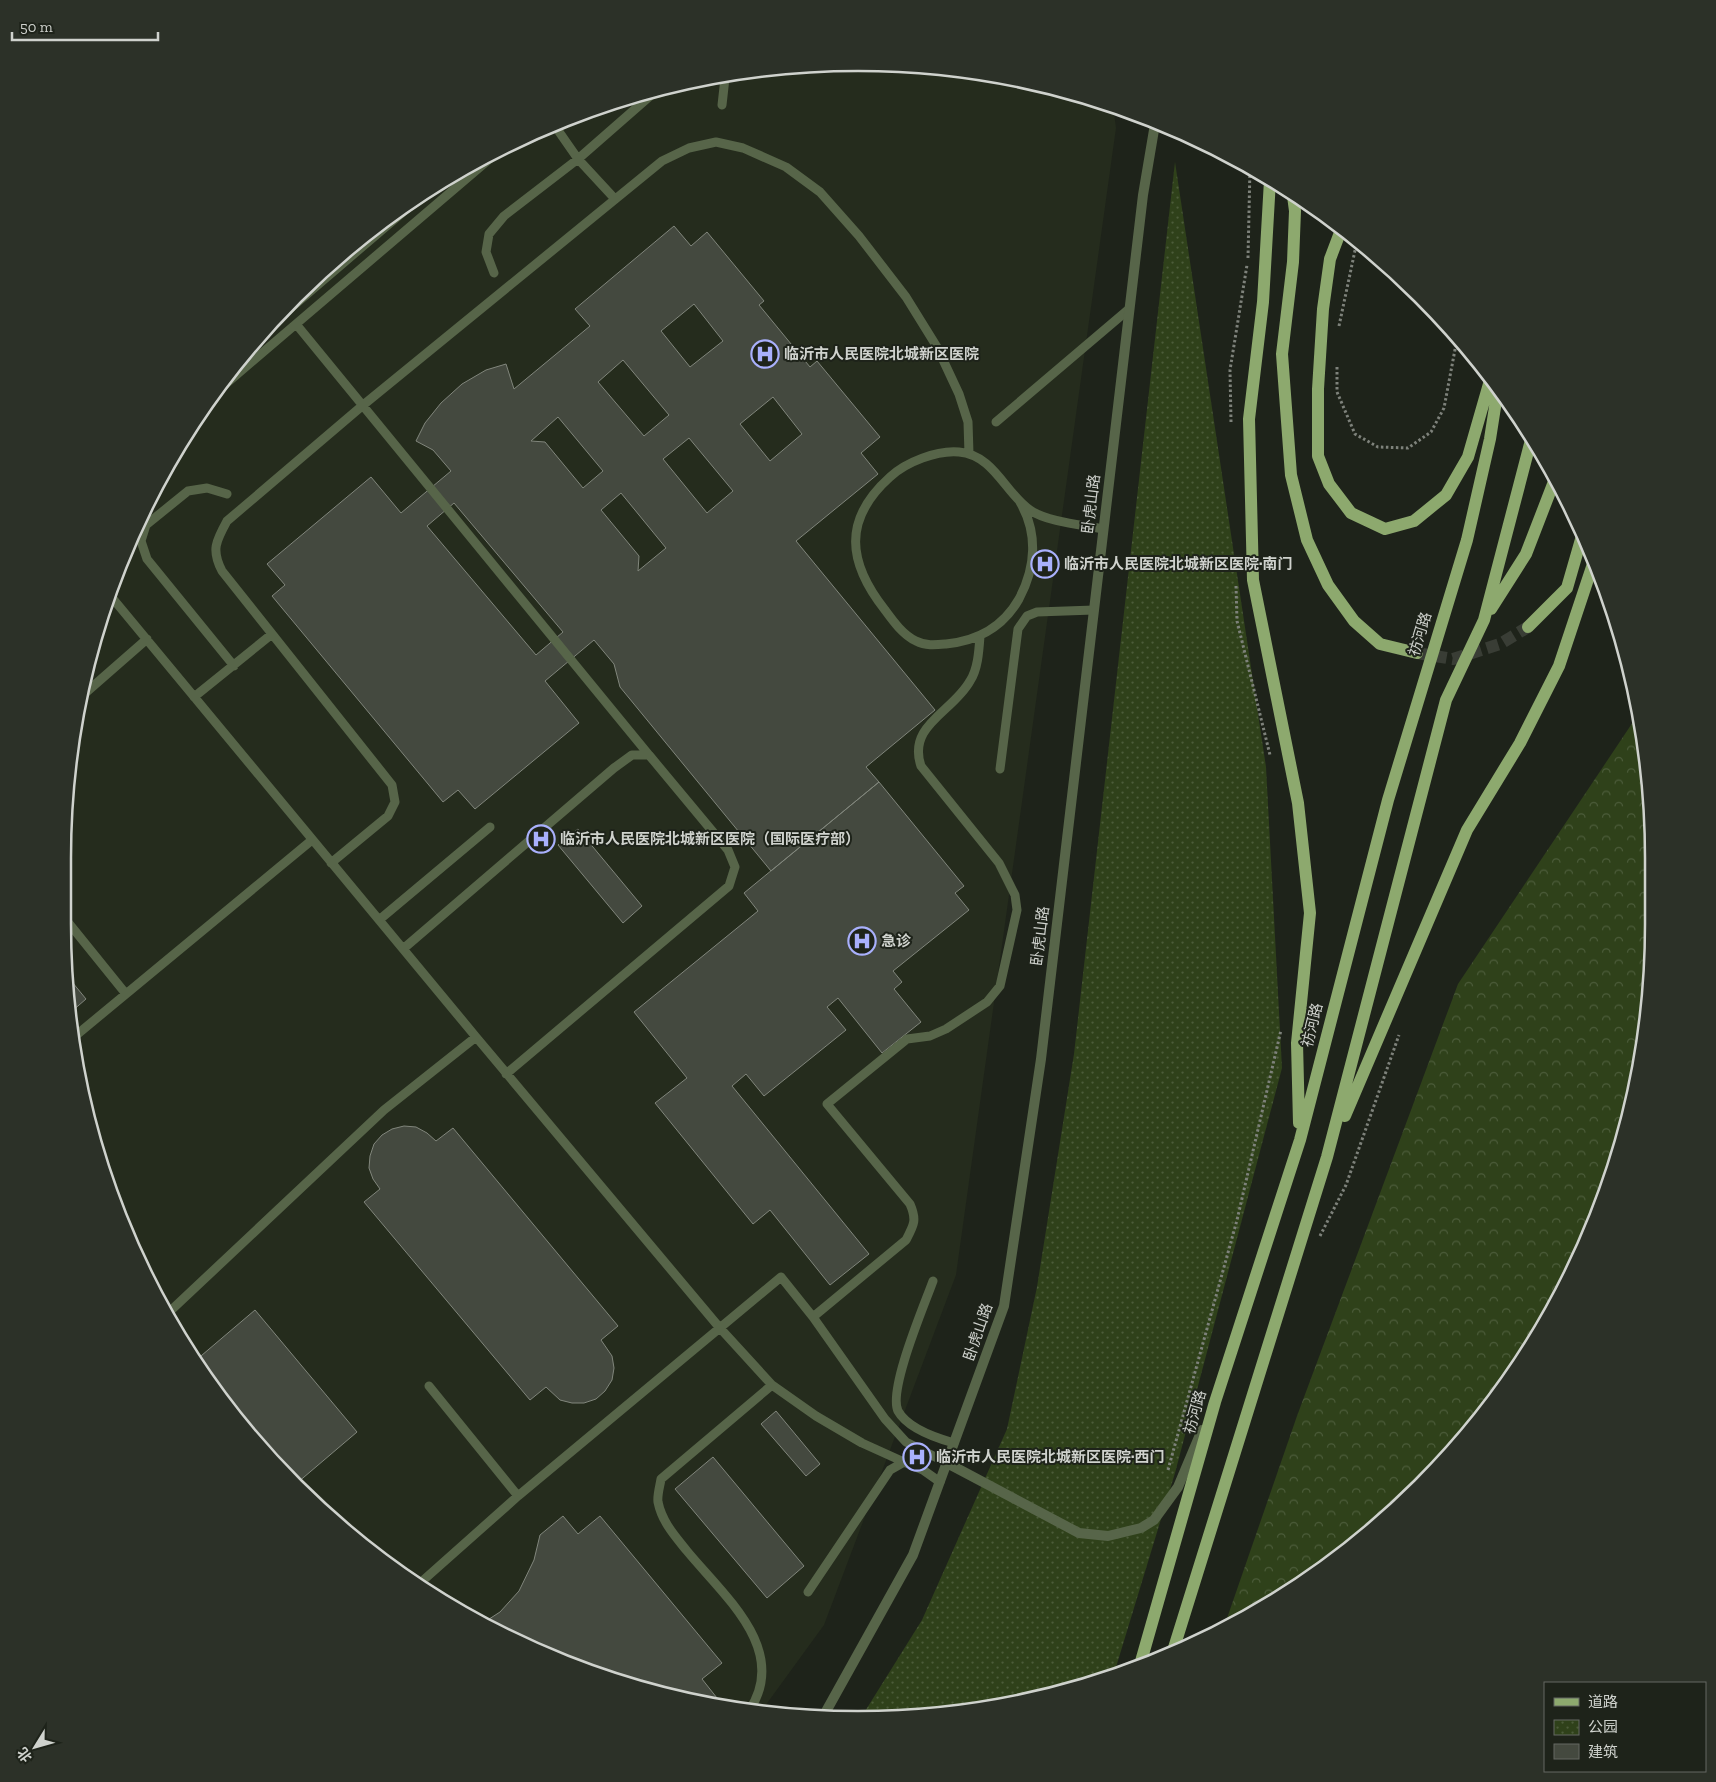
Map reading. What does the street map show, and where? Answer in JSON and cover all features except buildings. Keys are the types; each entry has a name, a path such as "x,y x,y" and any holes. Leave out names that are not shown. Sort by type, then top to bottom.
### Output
{"main road":[{"path":"1270,188 1263,302 1249,419 1253,580 1298,803 1310,913 1298,1043 1300,1140"},
{"path":"1294,203 1293,262 1282,354 1290,475 1308,540 1328,585 1354,621 1380,644 1417,653"},
{"path":"1339,236 1330,259 1323,309 1318,389 1318,456 1329,484 1351,513 1385,528 1414,521 1446,495 1468,457 1488,387"},
{"name":"祊河路","path":"1142,1657 1215,1402 1300,1140 1388,800 1467,540 1490,439 1496,399"},
{"path":"1484,620 1528,447"},
{"path":"1175,1644 1327,1157 1446,700 1484,620 1526,554 1551,487"},
{"path":"1528,627 1567,588 1579,545"},
{"path":"1327,1157 1467,830 1520,743 1559,666 1590,572"}],"street":[{"name":"卧虎山路","path":"827,1710 913,1555 1004,1306 1041,1059 1129,309 1143,194 1154,129"},
{"path":"947,1463 1079,1533 1108,1536 1141,1528 1154,1520 1178,1487 1215,1402"}],"lane":[{"path":"722,105 724,83"},
{"path":"494,273 486,252 489,234 504,216 578,159 644,101"},
{"path":"558,131 578,159 615,198"},
{"path":"331,863 388,816 395,802 392,785 222,571 215,558 217,540 227,521 362,406 662,161 689,148 716,142 743,148 786,167 820,192 859,236 900,289 937,347 959,394 968,422 969,454"},
{"path":"239,372 475,172"},
{"path":"333,272 352,256"},
{"path":"996,422 1129,309"},
{"path":"296,324 728,850 735,867 729,886 506,1074"},
{"path":"1020,502 1029,518 1032,532 1033,557 1025,587 1012,611 996,627 980,636 962,643 930,646 915,641 899,628 867,588 856,555 856,534 865,504 896,471 942,452 969,454 988,465 1020,502 1031,511 1044,516 1103,529"},
{"path":"227,494 207,488 188,491 146,525 140,541 147,559 234,666"},
{"path":"115,601 506,1074 719,1327 772,1385 839,1429 923,1470 940,1482"},
{"path":"1000,770 1018,629 1026,616 1037,612 1094,610"},
{"path":"194,697 272,634"},
{"path":"813,1317 906,1240 912,1229 915,1216 910,1204 827,1104 907,1039 930,1036 968,1016 987,1002 1000,986 1002,979 1017,910 1015,894 999,863 921,766 916,753 918,740 927,727 958,698 971,680 980,636"},
{"path":"90,689 146,639"},
{"path":"403,949 614,768 632,756 649,755"},
{"path":"379,920 490,826"},
{"path":"79,1033 312,840"},
{"path":"71,926 126,994"},
{"path":"172,1309 384,1110 476,1037"},
{"path":"424,1580 518,1496 719,1327 782,1277 813,1317 885,1419 906,1442 947,1463"},
{"path":"933,1282 896,1386 898,1410 914,1427 937,1438 954,1443"},
{"path":"752,1704 763,1680 762,1657 754,1634 666,1525 658,1501 661,1479 772,1385"},
{"path":"428,1386 518,1496"},
{"path":"808,1592 890,1470 904,1462"}],"path":[{"path":"1231,427 1230,370 1247,265 1250,176"},
{"path":"1338,336 1355,249"},
{"path":"1337,364 1337,392 1356,434 1378,447 1408,448 1431,432 1444,408 1456,346"},
{"path":"1236,582 1237,621 1270,756"},
{"path":"1167,1473 1237,1220 1281,1027"},
{"path":"1316,1245 1346,1185 1401,1030"}],"shaded area":[{"name":"临沂市人民医院北城新区医院（国际医疗部）","path":"858,71 961,78 1011,86 1062,98 1114,114 1116,128 956,1275 824,1625 766,1705 705,1696 654,1684 605,1669 557,1651 510,1630 465,1605 421,1578 379,1548 339,1516 302,1480 266,1443 204,1361 152,1272 131,1225 113,1177 98,1128 86,1077 78,1027 73,975 71,858 78,755 86,705 98,654 113,605 131,557 152,510 204,421 266,339 302,302 339,266 421,204 510,152 557,131 605,113 654,98 705,86 755,78"}],"green space":[{"path":"1175,162 1266,767 1282,1068 1175,1473 1116,1667 1062,1684 1011,1696 961,1704 865,1711 922,1620 1007,1429 1037,1287 1074,1054"},
{"path":"1633,722 1643,807 1645,858 1643,975 1638,1027 1630,1077 1618,1128 1603,1177 1585,1225 1564,1272 1512,1361 1482,1403 1450,1443 1414,1480 1377,1516 1337,1548 1295,1578 1227,1618 1297,1416 1458,984"}],"tunnel":[{"path":"1417,653 1453,659 1500,644 1528,627"}],"place":[{"name":"临沂市人民医院北城新区医院","path":"765,354"},
{"name":"临沂市人民医院北城新区医院·南门","path":"1045,564"},
{"name":"临沂市人民医院北城新区医院（国际医疗部）","path":"541,839"},
{"name":"急诊","path":"862,941"},
{"name":"临沂市人民医院北城新区医院·西门","path":"917,1457"}]}
